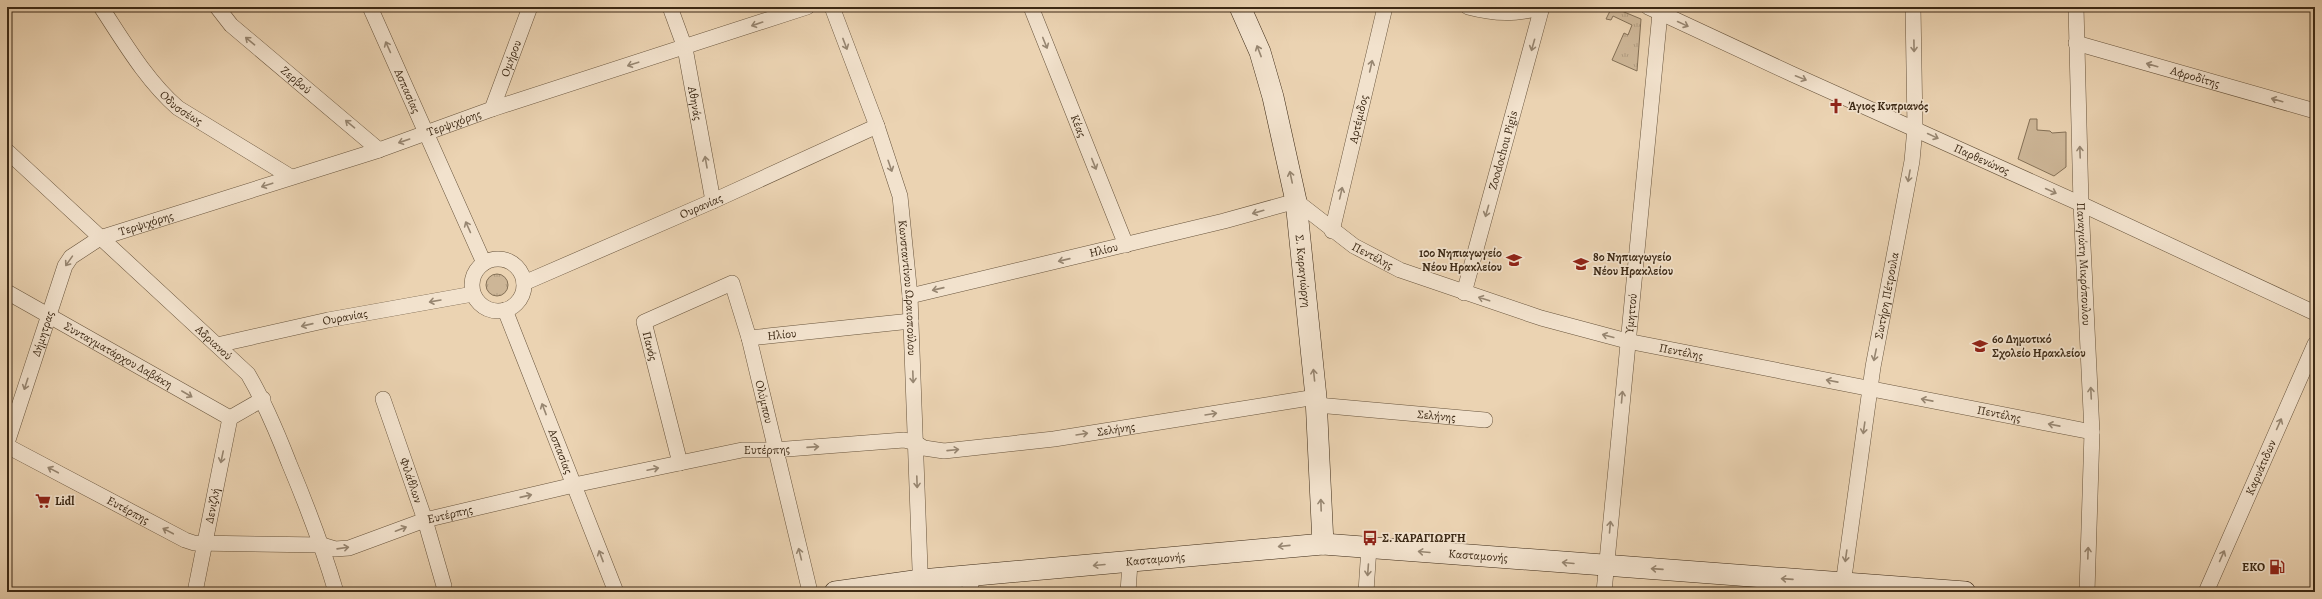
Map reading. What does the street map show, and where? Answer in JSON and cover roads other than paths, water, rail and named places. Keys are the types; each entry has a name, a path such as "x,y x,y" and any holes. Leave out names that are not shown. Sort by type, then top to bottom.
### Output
{"street":[{"name":"Οδυσσέως","path":"100,7 153,84 164,97 178,108 291,177"},
{"name":"Ζερβού","path":"217,7 231,24 379,150"},
{"name":"Ασπασίας","path":"370,7 484,263"},
{"name":"Ομήρου","path":"492,109 530,7"},
{"name":"Αθηνάς","path":"670,7 685,48 713,201"},
{"name":"Τερψιχόρης","path":"100,238 379,150 492,109 685,48 807,7"},
{"name":"Κωνσταντίνου Ωραιοπούλου","path":"832,7 900,196 910,296 923,586"},
{"name":"Κέας","path":"1031,7 1126,245"},
{"name":"Σ. Καραγιώργη","path":"1240,7 1260,52 1273,97 1296,201 1316,401 1323,544"},
{"name":"Αρτέμιδος","path":"1332,230 1385,7"},
{"path":"1468,7 1491,13 1517,14 1542,7"},
{"name":"Zoodochou Pigis","path":"1464,293 1542,7"},
{"name":"Σωτήρη Πέτρουλα","path":"1842,587 1870,389 1912,161 1915,128 1913,7"},
{"name":"Παναγιώτη Μικρόπουλου","path":"2076,7 2081,204 2092,432 2087,592"},
{"name":"Παρθενώνος","path":"1654,10 1868,109 1915,128 2081,204 2315,313"},
{"name":"Υμηττού","path":"1604,592 1628,341 1654,10"},
{"name":"Αφροδίτης","path":"2076,43 2315,111"},
{"name":"Ουρανίας","path":"524,283 713,201 876,126"},
{"name":"Αδριανού","path":"7,151 248,374 263,399 322,545 336,592"},
{"name":"Ηλίου","path":"910,296 1126,245 1296,201"},
{"name":"Πεντέλης","path":"1296,201 1354,246 1400,270 1541,318 1628,341 2092,432"},
{"name":"Δήμητρας","path":"7,445 65,266 71,257 100,238"},
{"path":"494,259 505,260 514,264 521,273 524,283 520,300 505,310 495,311 486,308 478,302 473,294 472,282 476,271 484,263 494,259"},
{"name":"Ολύμπου","path":"732,283 749,338 774,450 810,592"},
{"name":"Πανός","path":"680,463 644,322 732,283"},
{"name":"Συνταγματάρχου Δαβάκη","path":"7,292 230,418"},
{"name":"Ουρανίας","path":"217,345 328,320 473,294"},
{"name":"Ασπασίας","path":"505,310 616,592"},
{"name":"Ηλίου","path":"749,338 911,321"},
{"name":"Καρυάτιδων","path":"2206,592 2315,344"},
{"path":"230,418 263,399"},
{"name":"Φιλάθλων","path":"383,399 425,520 444,586"},
{"name":"Σελήνης","path":"916,443 924,448 944,451 1054,439 1316,401 1485,420"},
{"name":"Δενιζλή","path":"194,592 230,418"},
{"name":"Ευτέρπης","path":"7,445 185,540 204,543 322,545 335,549 349,548 425,520 574,485 742,450 774,450 904,440 916,443"},
{"name":"Κασταμονής","path":"835,592 971,584 1130,563 1290,546 1323,544 1607,566 1842,587 1965,592"},
{"path":"1366,592 1369,547"},
{"path":"1128,592 1130,563"}],"place":[{"name":"Άγιος Κυπριανός","path":"1836,106"},
{"name":"10ο Νηπιαγωγείο Νέου Ηρακλείου","path":"1514,260"},
{"name":"8ο Νηπιαγωγείο Νέου Ηρακλείου","path":"1581,264"},
{"name":"6ο Δημοτικό Σχολείο Ηρακλείου","path":"1980,346"},
{"name":"Lidl","path":"43,501"},
{"name":"Σ. ΚΑΡΑΓΙΩΡΓΗ","path":"1370,538"},
{"name":"EKO","path":"2277,567"}]}
